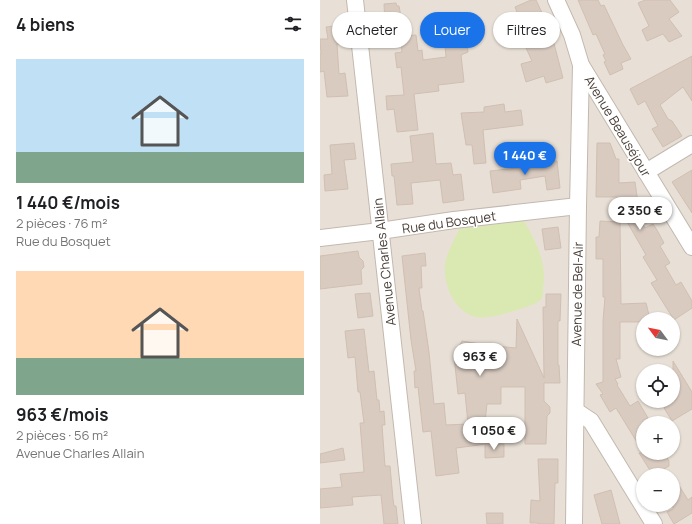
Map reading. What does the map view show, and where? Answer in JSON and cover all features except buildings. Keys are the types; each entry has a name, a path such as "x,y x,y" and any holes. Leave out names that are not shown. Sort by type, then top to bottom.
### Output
{"street":[{"name":"Avenue Charles Allain","path":"355,0 413,524"},
{"name":"Avenue Beauséjour","path":"556,0 572,35 581,65 692,247"},
{"name":"Avenue de Bel-Air","path":"574,524 581,65"},
{"path":"646,172 692,144"},
{"name":"Rue du Bosquet","path":"320,238 454,220 578,206"},
{"path":"576,412 591,421 654,524"}],"shaded area":[{"path":"320,0 692,0 692,524 320,524"}],"green space":[{"path":"524,221 537,245 544,270 543,295 541,300 532,305 498,315 476,317 468,314 461,309 450,294 445,277 447,256 459,229"}]}
